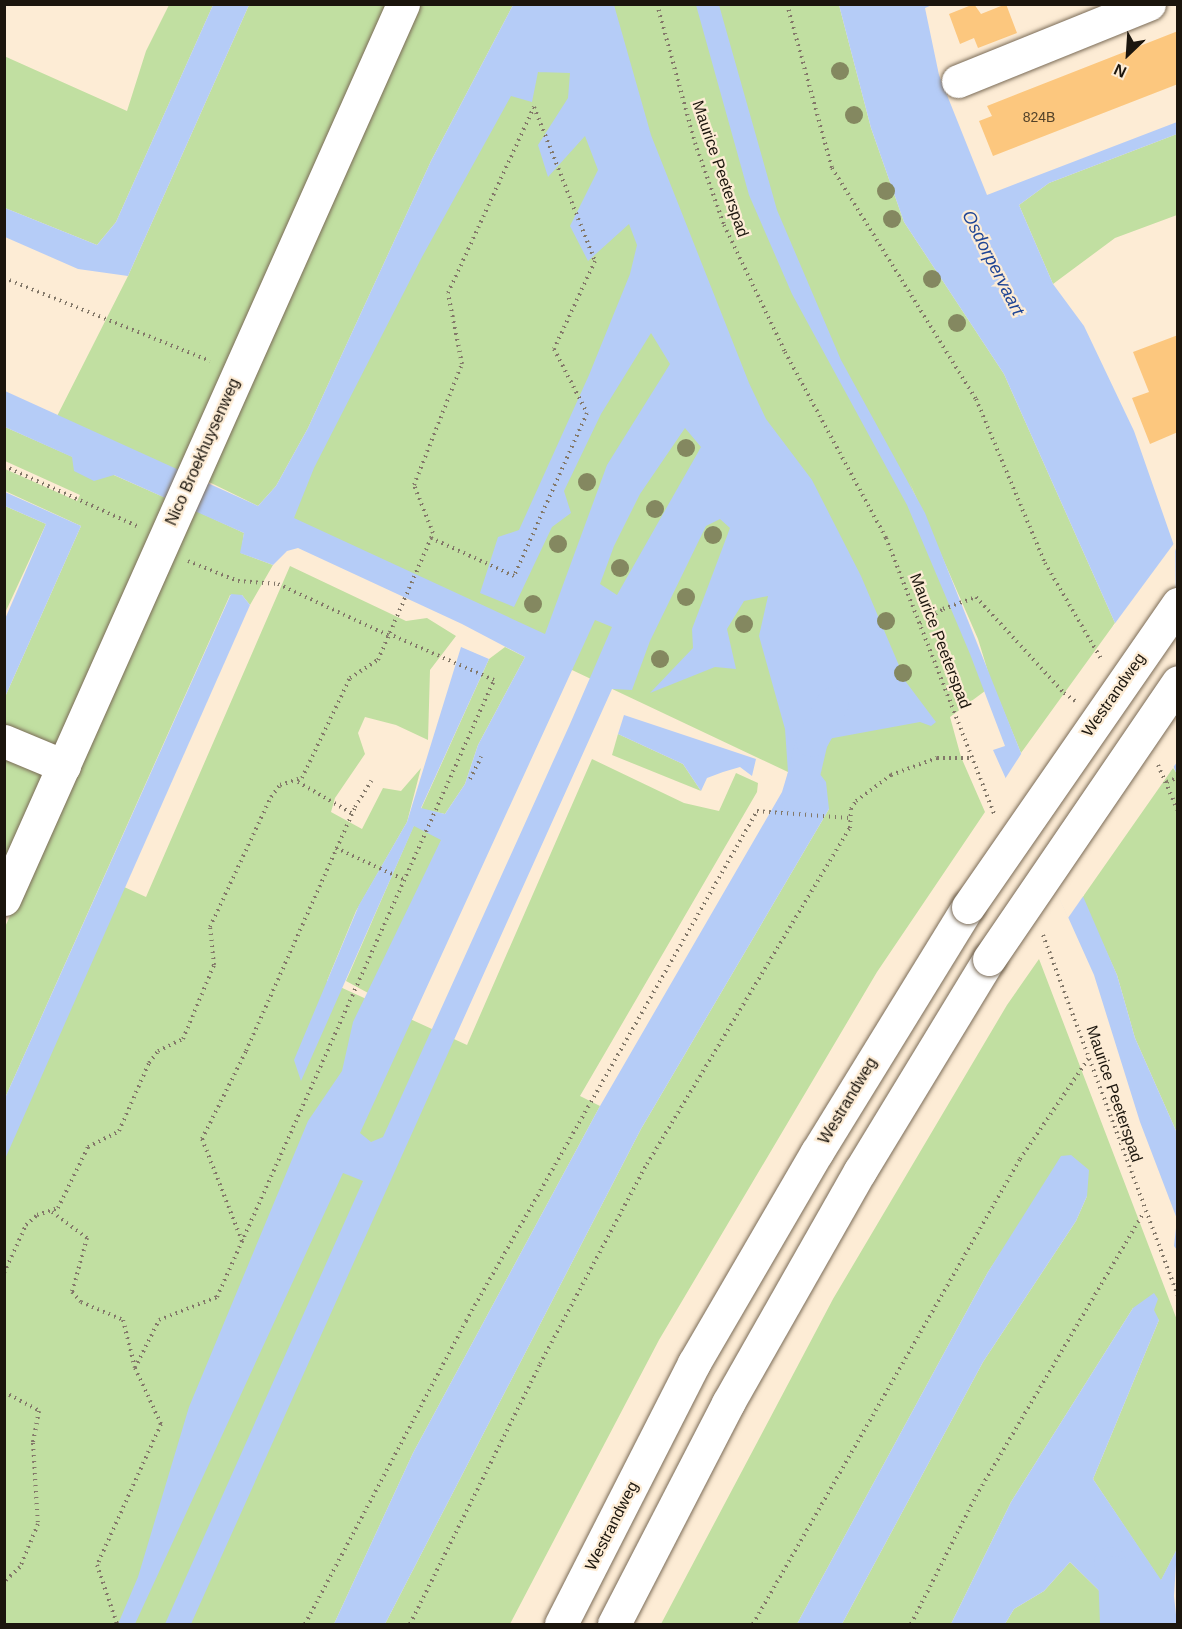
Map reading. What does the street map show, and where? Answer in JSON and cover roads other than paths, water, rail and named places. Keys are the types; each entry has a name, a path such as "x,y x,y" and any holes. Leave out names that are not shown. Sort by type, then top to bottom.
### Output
{"main road":[{"name":"Nico Broekhuysenweg","path":"4,899 403,4"},
{"path":"958,81 1149,4"},
{"name":"Westrandweg","path":"561,1624 694,1363 829,1132 968,907 1178,604"},
{"path":"614,1624 740,1383 860,1172 989,959 1178,682"},
{"path":"4,741 64,766"}],"water":[{"path":"213,5 249,5 128,276 78,269 5,237 5,208 97,245 116,222"},
{"path":"513,5 614,5 651,135 749,383 766,419 812,480 861,576 906,682 936,722 931,726 920,722 806,743 802,751 826,782 829,809 641,1129 385,1624 334,1624 413,1453 600,1106 782,792 788,772 785,729 759,636 768,596 744,601 727,629 736,669 715,667 650,693 693,648 692,629 730,528 720,519 706,526 650,641 632,690 612,689 191,1624 165,1624 363,1181 343,1173 135,1624 118,1624 138,1577 189,1407 308,1121 342,1071 353,1022 441,840 414,826 301,1081 294,1060 359,905 407,822 461,647 489,659 421,808 445,814 465,784 478,745 525,657 462,624 298,548 287,551 273,565 240,553 244,533 114,475 94,481 74,471 72,457 5,427 5,391 258,506 276,486 308,428 431,161","holes":["538,72 570,73 568,98 538,145 548,177 585,136 598,170 570,226 588,261 629,224 637,245 630,274 589,375 519,530 498,537 480,593 514,607 552,527 571,513 564,491 601,414 651,333 670,364 607,465 545,634 294,518 314,468 422,257 511,96 532,102","685,428 701,447 617,595 600,584 614,546 640,494","595,620 612,627 383,1137 371,1142 360,1133"]},
{"path":"696,5 719,5 777,210 841,360 925,513 1021,753 1117,975 1135,1038 1177,1133 1177,1219 1140,1122 1094,975 993,750 1005,746 970,654 907,505 792,294 749,195"},
{"name":"Osdorpervaart","path":"839,5 932,5 925,8 939,75 987,195 1177,122 1177,134 1049,183 1019,205 1053,284 1084,326 1134,431 1177,554 1177,775 1115,623 1004,374 904,222 871,128"},
{"path":"5,492 81,526 5,697 5,619 46,524 5,506"},
{"path":"231,594 242,595 250,605 5,1159 5,1098"},
{"path":"624,715 756,759 752,776 740,767 723,772 707,778 701,791 683,764 618,734"},
{"path":"1071,1155 1089,1170 1087,1196 1076,1221 983,1362 842,1624 797,1624 988,1272 1061,1156"},
{"path":"1177,1219 1177,1250 1174,1246"},
{"path":"1154,1293 1158,1299 1154,1310 1159,1320 1093,1479 1161,1580 1177,1549 1174,1596 1177,1624 1133,1624 1070,1562 1044,1591 1014,1609 1005,1624 951,1624 1011,1502 1133,1308"}],"waterway":[{"path":"798,800 812,741 833,703"},
{"path":"1110,1563 1114,1572 1116,1624"}]}
